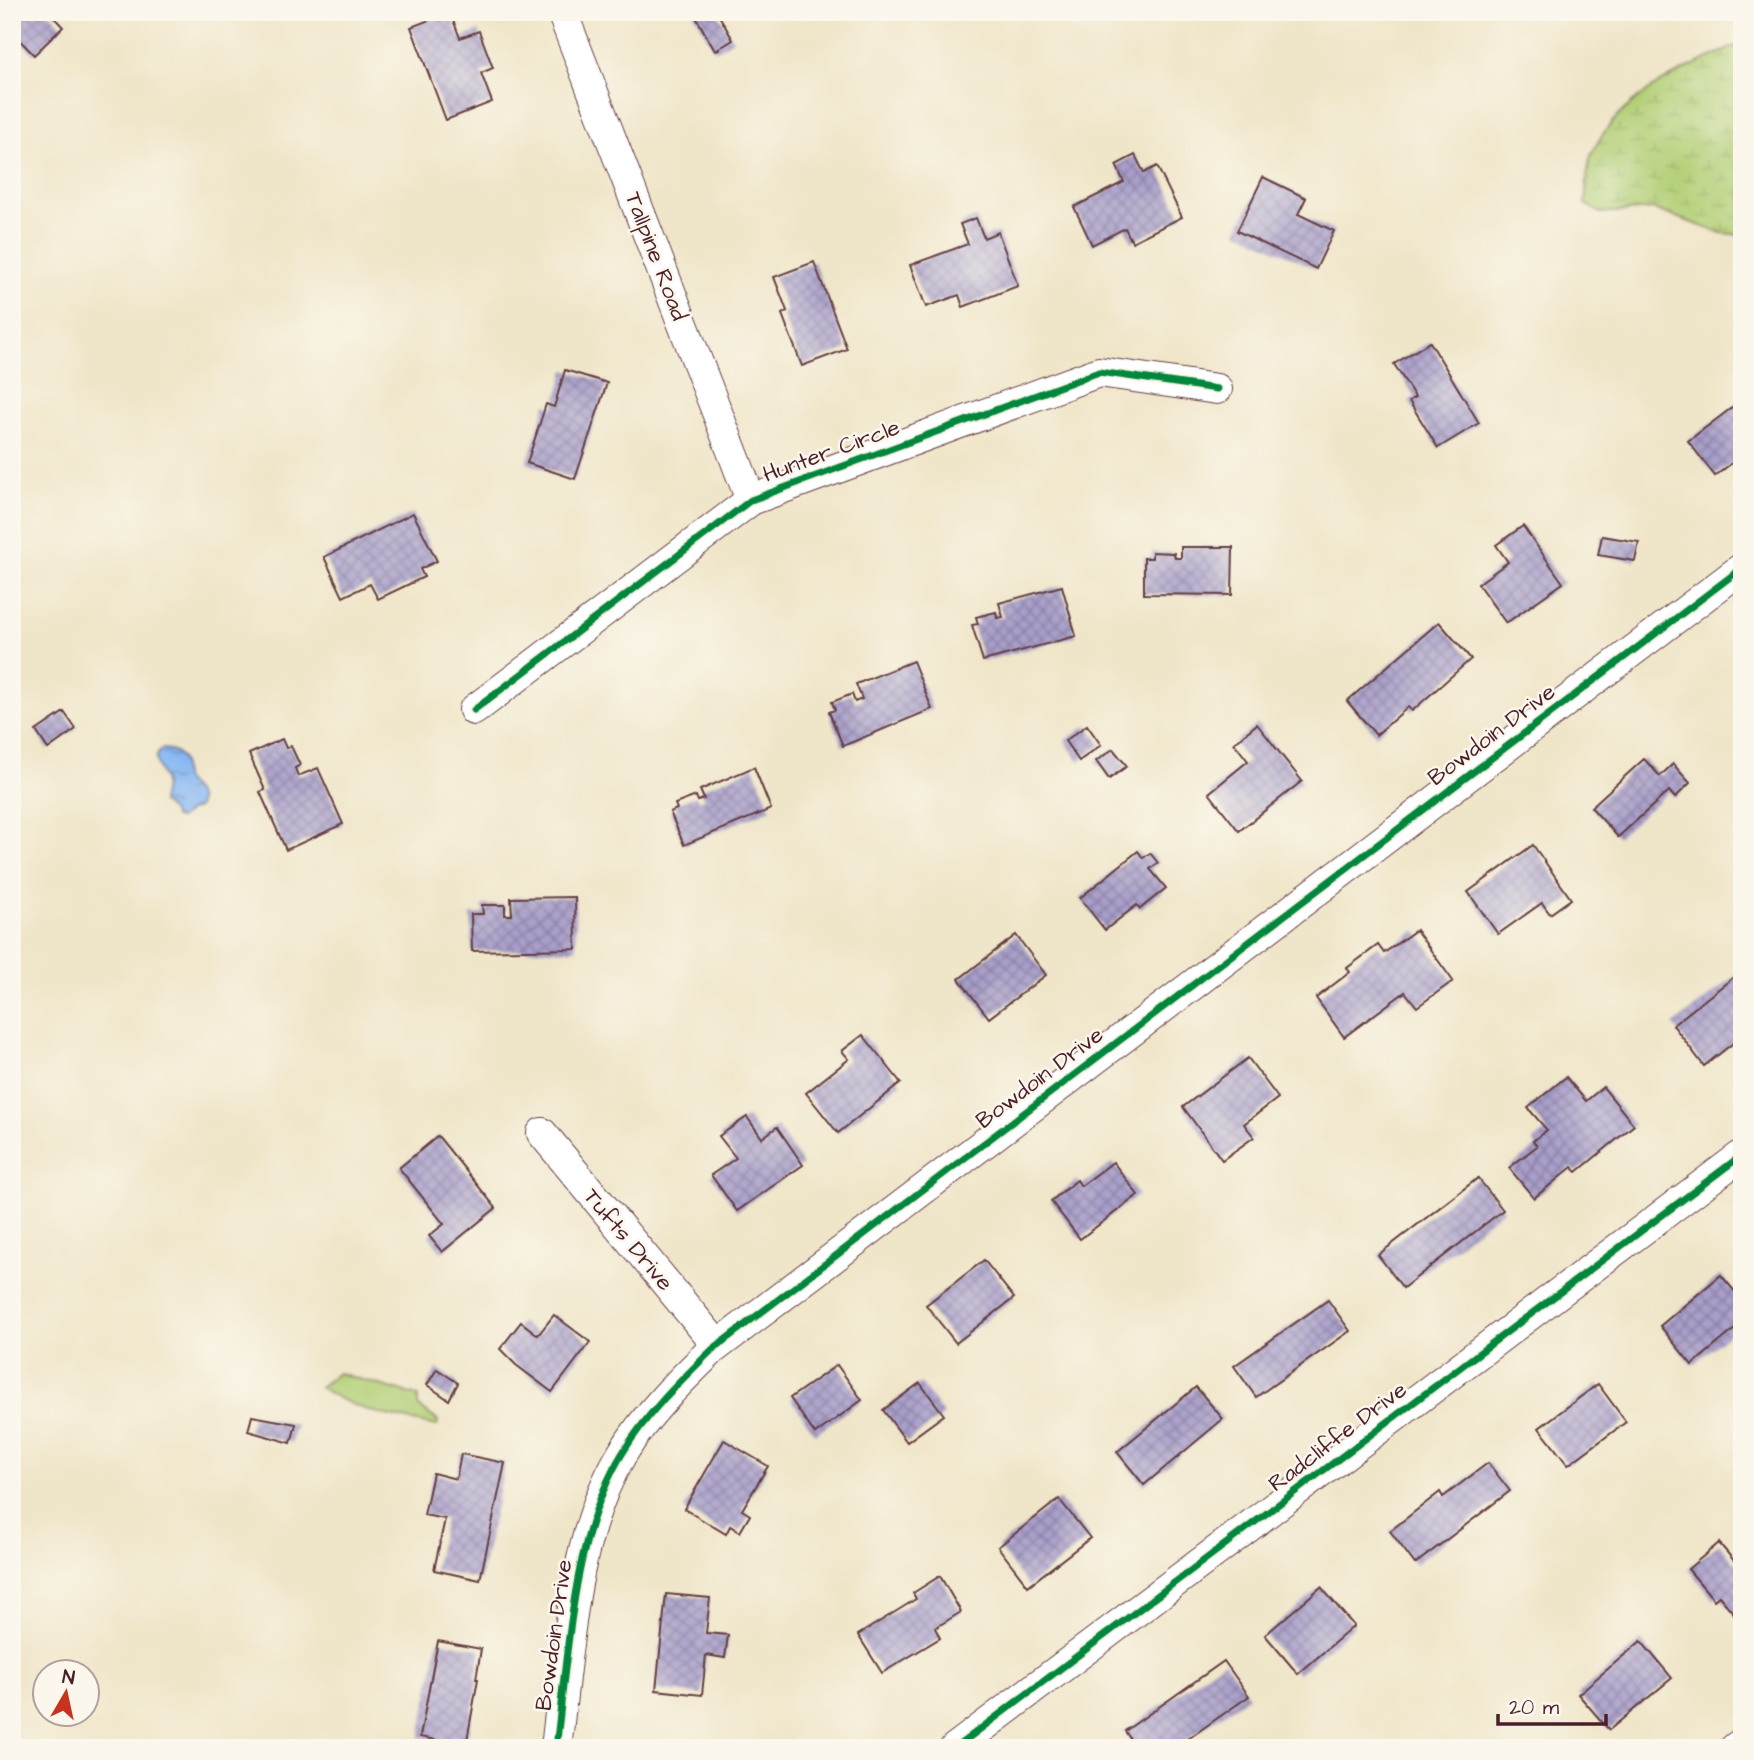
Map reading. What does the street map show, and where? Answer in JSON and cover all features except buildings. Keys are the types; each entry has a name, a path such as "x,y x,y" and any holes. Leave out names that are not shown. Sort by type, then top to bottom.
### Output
{"street":[{"name":"Tallpine Road","path":"562,12 751,500"},
{"name":"Hunter Circle","path":"474,710 751,500 1099,373 1217,389"},
{"name":"Bowdoin Drive","path":"556,1748 578,1581 598,1503 617,1462 640,1427 717,1345 1742,568"},
{"name":"Tufts Drive","path":"542,1133 717,1345"},
{"name":"Radcliffe Drive","path":"955,1748 1742,1155"},
{"path":"1735,1748 1742,1743"}],"green space":[{"path":"1742,43 1742,235 1721,233 1653,209 1601,213 1585,204 1588,170 1593,151 1620,114 1657,85"},
{"path":"338,1373 418,1396 418,1406 438,1421 437,1426 362,1408 320,1387"}],"water":[{"path":"163,749 173,751 181,757 186,782 198,798 198,808 179,819 161,802 164,783 156,761"}],"cycle path":[{"path":"474,710 751,500 1099,372 1217,389"},
{"path":"556,1748 575,1596 592,1521 605,1486 631,1439 688,1373 713,1349 1742,568"},
{"path":"955,1748 1742,1155"}]}
